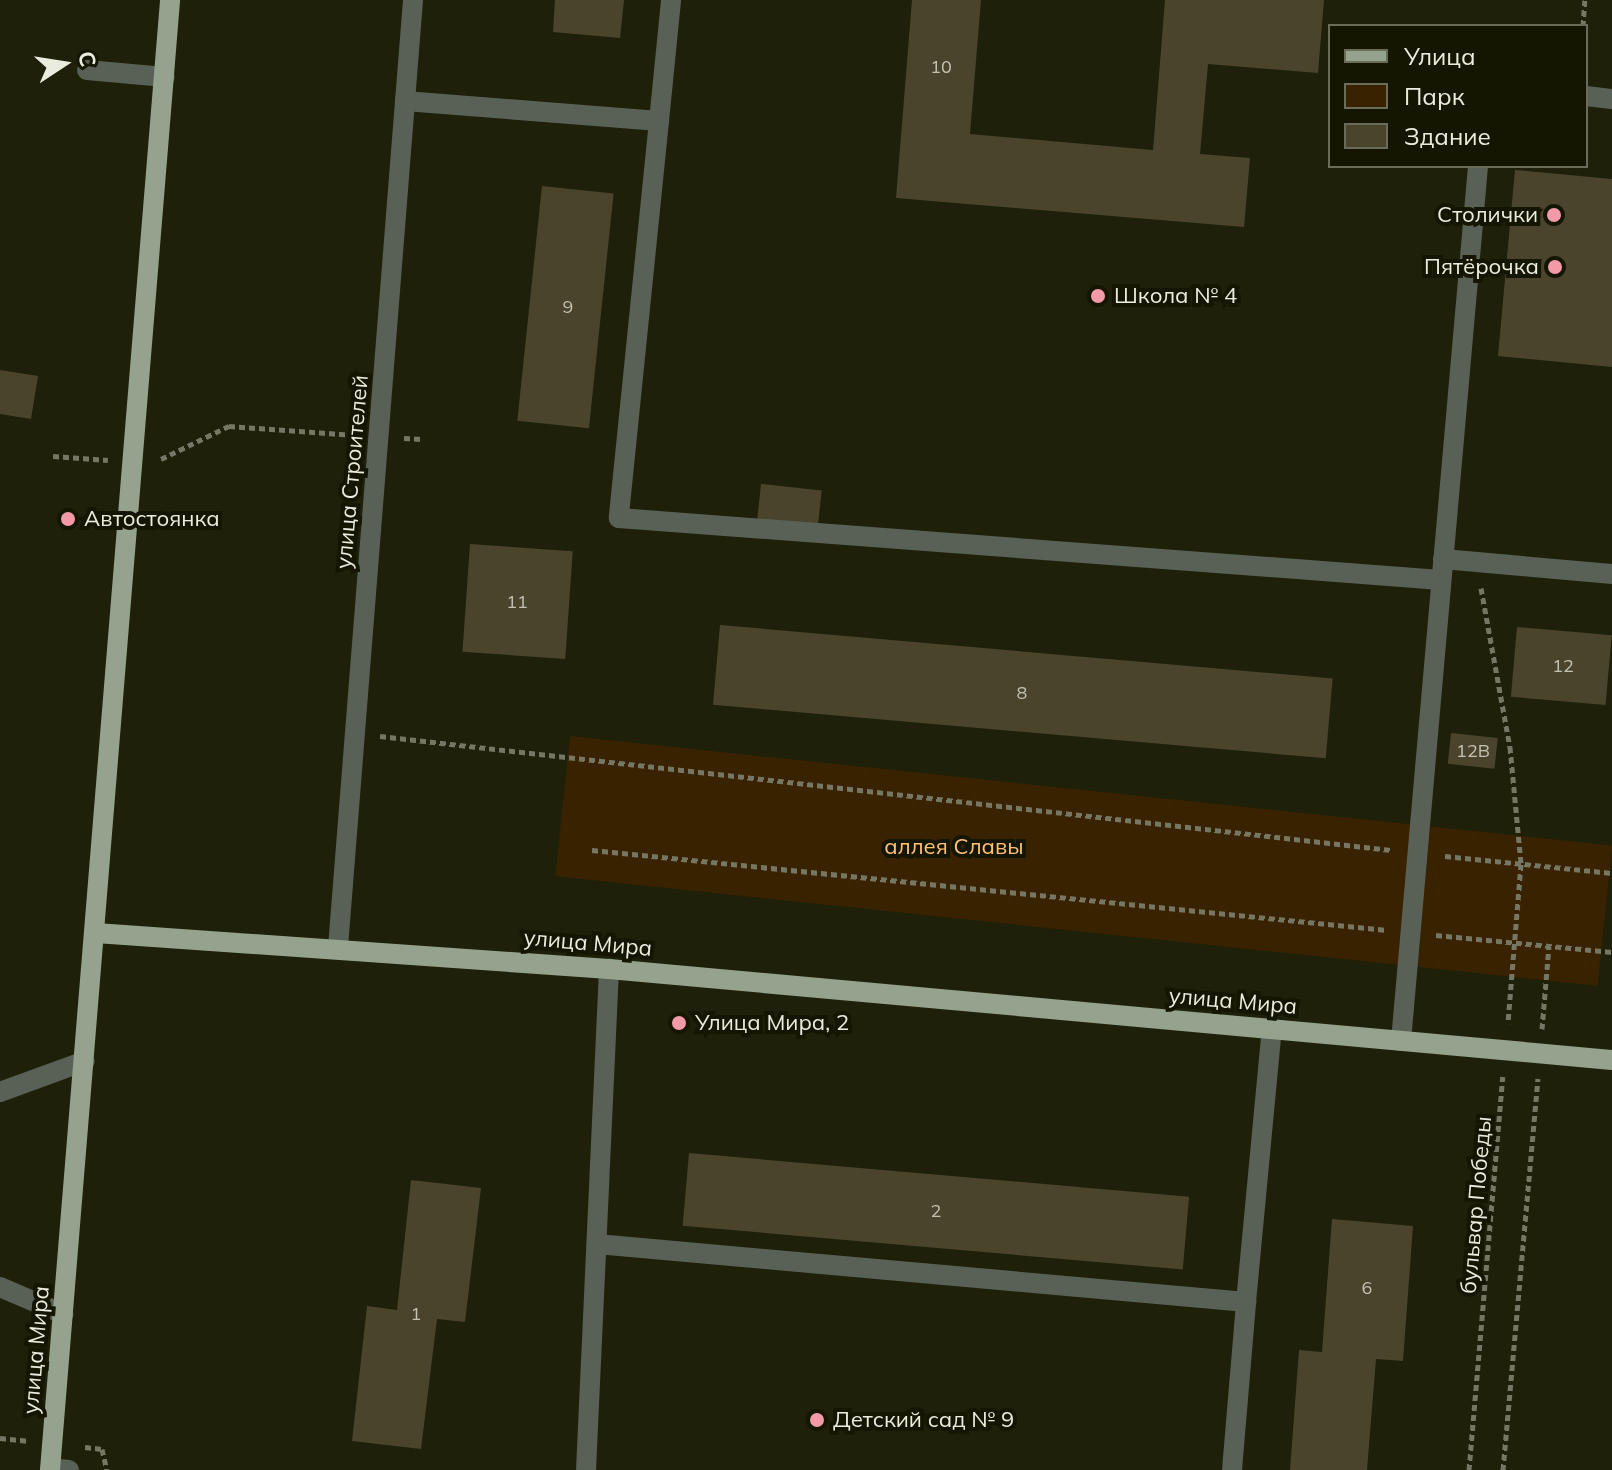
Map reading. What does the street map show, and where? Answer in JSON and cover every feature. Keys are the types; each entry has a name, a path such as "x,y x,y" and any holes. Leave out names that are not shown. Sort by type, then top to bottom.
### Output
{"main road":[{"path":"96,933 136,462 170,0"},
{"name":"улица Мира","path":"56,1469 63,1314 96,933 338,947 609,969 1612,1060"}],"street":[{"name":"улица Строителей","path":"338,947 413,0"},
{"path":"671,0 619,518 1441,580"},
{"path":"87,70 165,77"},
{"path":"1588,96 1612,99"},
{"path":"405,101 659,121"},
{"path":"1401,1041 1478,168"},
{"path":"1443,559 1612,574"},
{"path":"586,1470 609,969"},
{"path":"1232,1470 1272,1029"},
{"path":"0,1092 85,1061"},
{"path":"597,1244 1246,1302"},
{"path":"0,1287 63,1314"}],"path":[{"path":"1583,24 1585,0"},
{"path":"53,456 151,463 229,426 422,439"},
{"path":"355,733 1612,873"},
{"path":"592,850 1612,952"},
{"name":"бульвар Победы","path":"1469,1470 1514,943"},
{"path":"1503,1470 1549,946"}],"green space":[{"name":"аллея Славы","path":"570,736 1612,846 1598,986 555,876"}],"building":[{"path":"555,0 624,0 620,38 553,32"},
{"path":"912,0 981,0 970,134 1153,150 1165,0 1324,0 1318,73 1208,64 1200,154 1250,158 1244,227 896,198"},
{"path":"1515,170 1612,179 1612,367 1498,356"},
{"path":"542,186 614,194 589,428 517,421"},
{"path":"0,370 38,376 31,419 0,414"},
{"path":"761,484 822,490 818,526 757,520"},
{"path":"470,544 573,551 565,659 462,652"},
{"path":"720,625 1333,679 1326,758 713,705"},
{"path":"1517,627 1612,635 1606,705 1511,697"},
{"path":"1451,733 1498,738 1495,769 1448,764"},
{"path":"689,1153 1189,1197 1183,1269 683,1226"},
{"path":"411,1180 481,1188 465,1322 437,1319 421,1449 352,1441 367,1306 397,1310"},
{"path":"1332,1219 1413,1226 1403,1361 1376,1359 1367,1470 1290,1470 1299,1350 1322,1352"}],"place":[{"name":"Столички","path":"1554,215"},
{"name":"Пятёрочка","path":"1555,267"},
{"name":"Школа № 4","path":"1098,296"},
{"name":"Автостоянка","path":"68,519"},
{"name":"Улица Мира, 2","path":"679,1023"},
{"name":"Детский сад № 9","path":"817,1420"}]}
